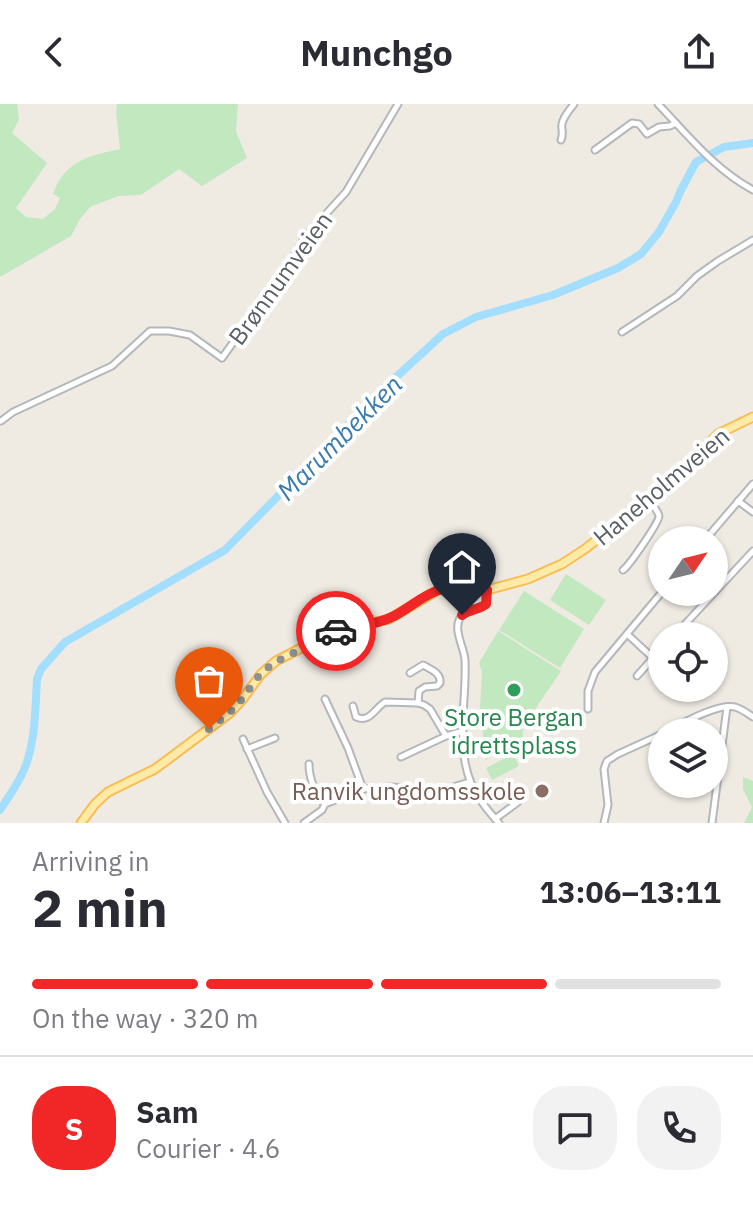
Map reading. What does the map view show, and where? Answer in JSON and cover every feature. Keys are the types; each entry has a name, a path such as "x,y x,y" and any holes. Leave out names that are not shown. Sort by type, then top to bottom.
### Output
{"main road":[{"name":"Haneholmveien","path":"81,823 90,809 108,792 155,769 230,713 261,674 280,659 334,631 389,619 438,590 487,590 528,579 562,564 675,478 713,438 753,417"}],"street":[{"name":"Brønnumveien","path":"1,421 13,412 112,366 150,331 190,335 222,358 286,269 305,237 346,192 398,104"},
{"path":"561,140 564,133 562,124 574,104"},
{"path":"658,104 706,155 726,173 753,190"},
{"path":"595,150 632,123 639,124 647,134 676,123"},
{"path":"622,332 677,296 718,261 753,240"},
{"path":"717,526 753,484"},
{"path":"623,570 629,566 659,520 648,499"},
{"path":"738,501 753,512"},
{"path":"687,622 753,551"},
{"path":"487,590 486,604 466,612 458,622 465,663 465,764 480,800 497,821 518,802"},
{"path":"588,709 589,684 595,672 650,606"},
{"path":"627,634 648,653"},
{"path":"637,676 648,664"},
{"path":"410,673 423,665 440,678 437,686 419,691 418,703"},
{"path":"325,699 363,789"},
{"path":"353,706 356,717 364,719 385,702 418,703 430,709 446,736"},
{"path":"697,718 727,707 738,708 753,717"},
{"path":"712,823 727,707"},
{"path":"401,757 463,731"},
{"path":"247,749 275,738"},
{"path":"243,739 269,798 285,823"},
{"path":"604,823 608,805 604,769 607,761 648,740"},
{"path":"309,764 319,798 325,804"},
{"path":"304,823 322,810 325,804 363,789 393,787 436,792 470,782"}],"green space":[{"path":"0,104 17,104 19,119 12,133 47,163 16,208 26,217 43,219 55,209 60,198 53,194 58,183 79,161 120,149 117,104 238,104 236,131 247,158 202,186 179,169 141,195 118,196 90,207 71,236 0,277"},
{"path":"566,574 606,600 589,625 550,600"},
{"path":"524,591 584,629 560,668 499,630"},
{"name":"Store Bergan idrettsplass","path":"498,631 561,671 531,715 522,713 523,737 486,760 479,663"},
{"path":"513,754 519,766 492,780 486,768"},
{"path":"743,777 753,781 753,823 744,823 752,807 743,789"}],"waterway":[{"name":"Marumbekken","path":"0,810 27,761 34,726 37,679 41,669 65,642 225,550 382,390 443,334 476,317 553,295 618,268 641,254 659,232 696,162 724,147 753,143"}],"way so far":[{"path":"209,729 236,707 272,664 336,631"}],"place":[{"name":"Store Bergan idrettsplass","path":"514,690"},
{"name":"Ranvik ungdomsskole","path":"542,791"}],"route":[{"path":"336,631 389,619 429,594 443,589 487,590 486,604 462,615"}]}
